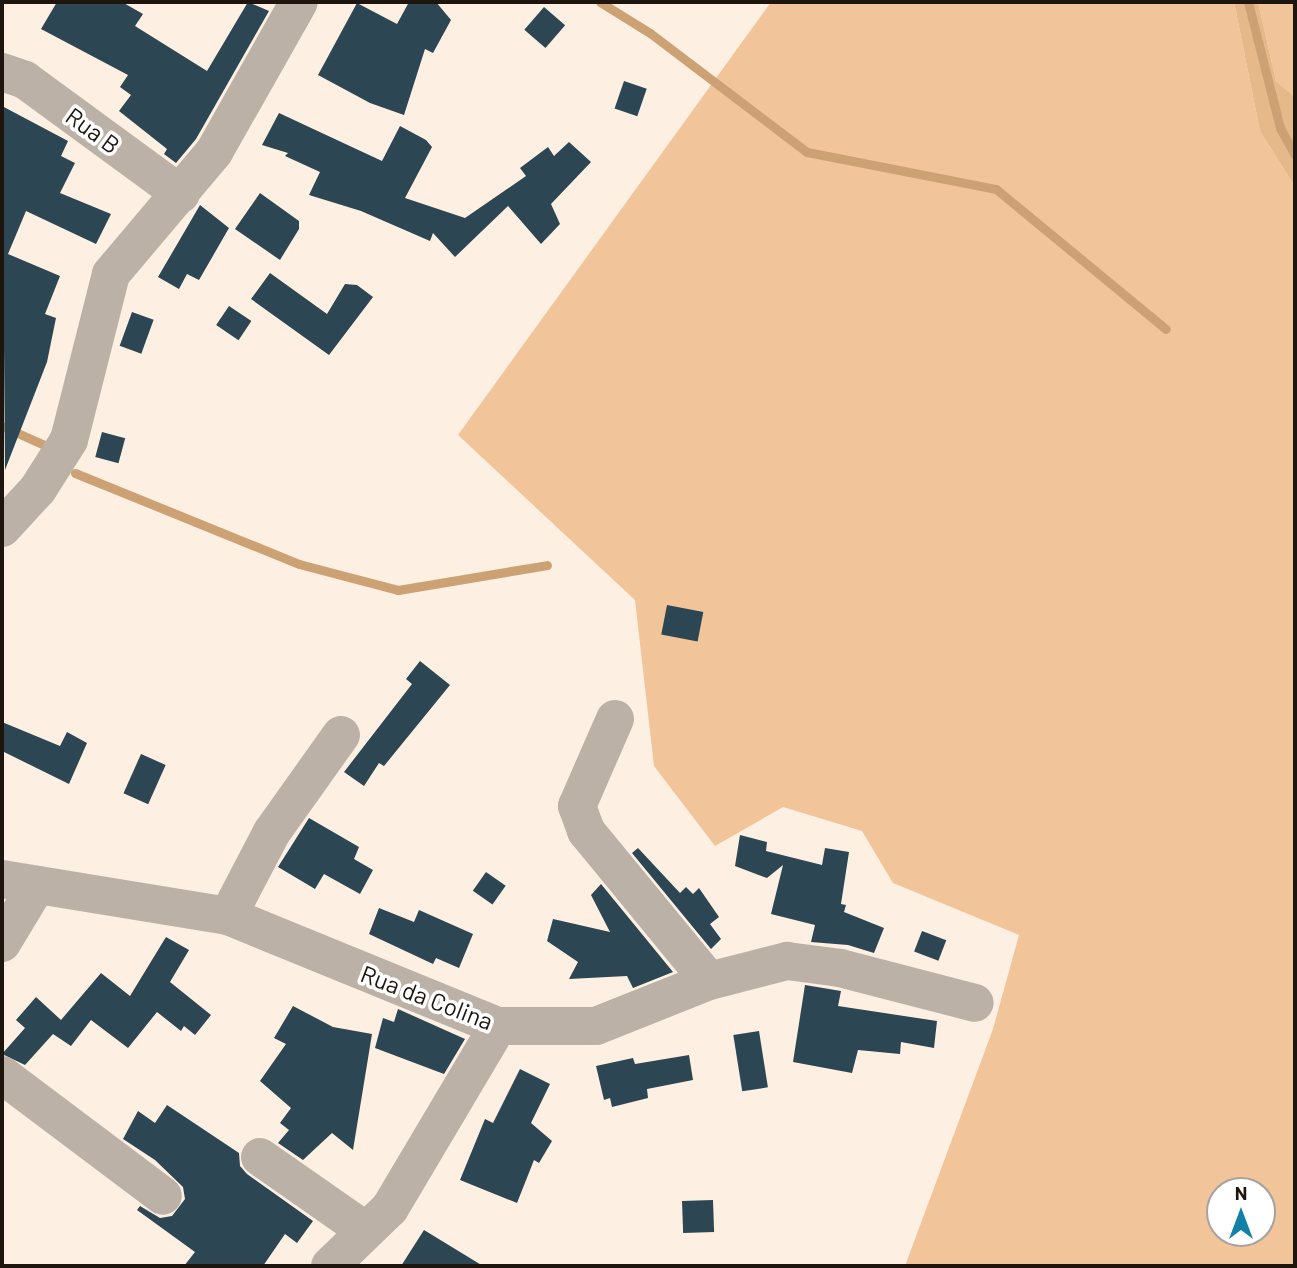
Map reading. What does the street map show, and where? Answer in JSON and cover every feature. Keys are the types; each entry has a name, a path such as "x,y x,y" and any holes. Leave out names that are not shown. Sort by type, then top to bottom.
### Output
{"street":[{"path":"2,528 38,489 69,440 111,274 214,152 299,2"},
{"name":"Rua B","path":"2,72 24,80 181,194"},
{"path":"615,719 577,806 586,831 709,981"},
{"path":"228,916 272,832 341,735"},
{"path":"2,943 19,882"},
{"name":"Rua da Colina","path":"19,882 228,916 498,1026 596,1026 709,981 787,961 840,968 975,1003"},
{"path":"330,1266 390,1208 498,1026"},
{"path":"2,1075 163,1196"},
{"path":"260,1157 366,1231"}],"shaded area":[{"path":"771,2 1234,2 1260,131 1295,187 1295,1266 905,1266 993,1029 1019,935 893,883 862,831 783,807 715,846 654,766 635,600 458,435"},
{"path":"1234,2 1258,2 1276,81 1295,97 1295,187 1260,131"},
{"path":"1258,2 1295,2 1295,97 1276,81"}],"building":[{"path":"57,2 122,2 143,14 135,26 207,71 248,2 269,11 196,139 176,163 164,154 167,149 119,111 131,95 120,87 128,75 41,29"},
{"path":"409,2 436,2 451,20 433,53 425,49 404,115 370,103 318,75 357,3 397,24"},
{"path":"544,7 565,25 545,48 524,30"},
{"path":"624,81 647,89 637,116 615,108"},
{"path":"2,106 68,141 61,156 75,163 60,193 111,214 96,244 26,211 8,254 60,276 45,314 56,318 47,362 5,470"},
{"path":"279,113 382,161 400,126 426,140 432,147 405,198 465,218 526,176 520,168 548,147 554,156 569,142 591,162 551,204 560,224 541,244 508,206 455,257 433,233 430,241 361,211 309,195 320,172 285,156 288,153 262,145"},
{"path":"260,193 299,221 299,229 280,260 235,229"},
{"path":"200,205 229,228 199,280 187,274 179,289 158,277"},
{"path":"270,273 327,314 345,284 357,285 373,297 329,355 251,299"},
{"path":"229,306 251,321 239,340 216,325"},
{"path":"132,312 154,320 141,354 120,346"},
{"path":"102,432 125,438 118,463 95,457"},
{"path":"667,605 703,612 698,642 661,634"},
{"path":"420,661 450,685 384,766 379,763 364,786 344,772 412,684 406,679"},
{"path":"2,722 60,746 67,732 87,743 69,784 2,751"},
{"path":"141,754 166,765 148,804 124,793"},
{"path":"309,818 359,847 354,859 373,870 360,894 324,874 315,889 278,867"},
{"path":"740,835 767,842 766,851 822,865 825,848 849,852 841,904 846,905 844,912 884,928 874,953 848,945 811,942 815,925 771,914 783,865 767,878 735,866"},
{"path":"638,848 680,893 686,887 693,894 699,888 719,917 710,924 721,939 711,949 632,853"},
{"path":"486,872 506,886 492,905 473,891"},
{"path":"601,884 673,972 633,988 627,976 569,979 578,962 547,941 553,919 610,932 591,895"},
{"path":"379,908 414,922 419,910 473,934 459,968 436,958 433,964 369,934"},
{"path":"922,931 946,940 938,961 914,952"},
{"path":"166,937 189,950 170,982 211,1015 195,1035 184,1026 181,1031 157,1012 128,1048 91,1020 71,1046 53,1034 25,1065 2,1054 25,1028 16,1020 36,997 61,1020 101,973 130,996"},
{"path":"805,985 841,991 838,1006 937,1021 934,1048 901,1042 900,1054 858,1050 852,1073 793,1062"},
{"path":"293,1006 333,1027 372,1034 353,1150 332,1133 303,1160 278,1143 289,1130 280,1123 291,1108 260,1081 286,1044 274,1038"},
{"path":"398,1009 465,1039 444,1074 375,1048 383,1018 394,1022"},
{"path":"759,1031 768,1087 742,1091 733,1035"},
{"path":"689,1055 693,1080 647,1089 648,1098 612,1107 610,1098 604,1100 596,1066 633,1058 635,1064"},
{"path":"520,1069 550,1084 531,1123 552,1141 539,1163 534,1160 517,1203 460,1180 485,1119 493,1123"},
{"path":"167,1105 239,1153 240,1166 247,1174 313,1221 297,1243 285,1234 263,1266 184,1266 195,1252 137,1210 140,1206 160,1218 172,1216 185,1199 183,1187 155,1160 123,1139 138,1111 155,1123"},
{"path":"713,1200 714,1232 683,1233 682,1201"},
{"path":"424,1230 483,1266 401,1266"}],"waterway":[{"path":"600,2 650,33 807,152 996,189 1166,329"},
{"path":"1248,2 1280,128 1295,155"},
{"path":"2,426 49,447"},
{"path":"75,473 299,564 398,590 547,565"}]}
